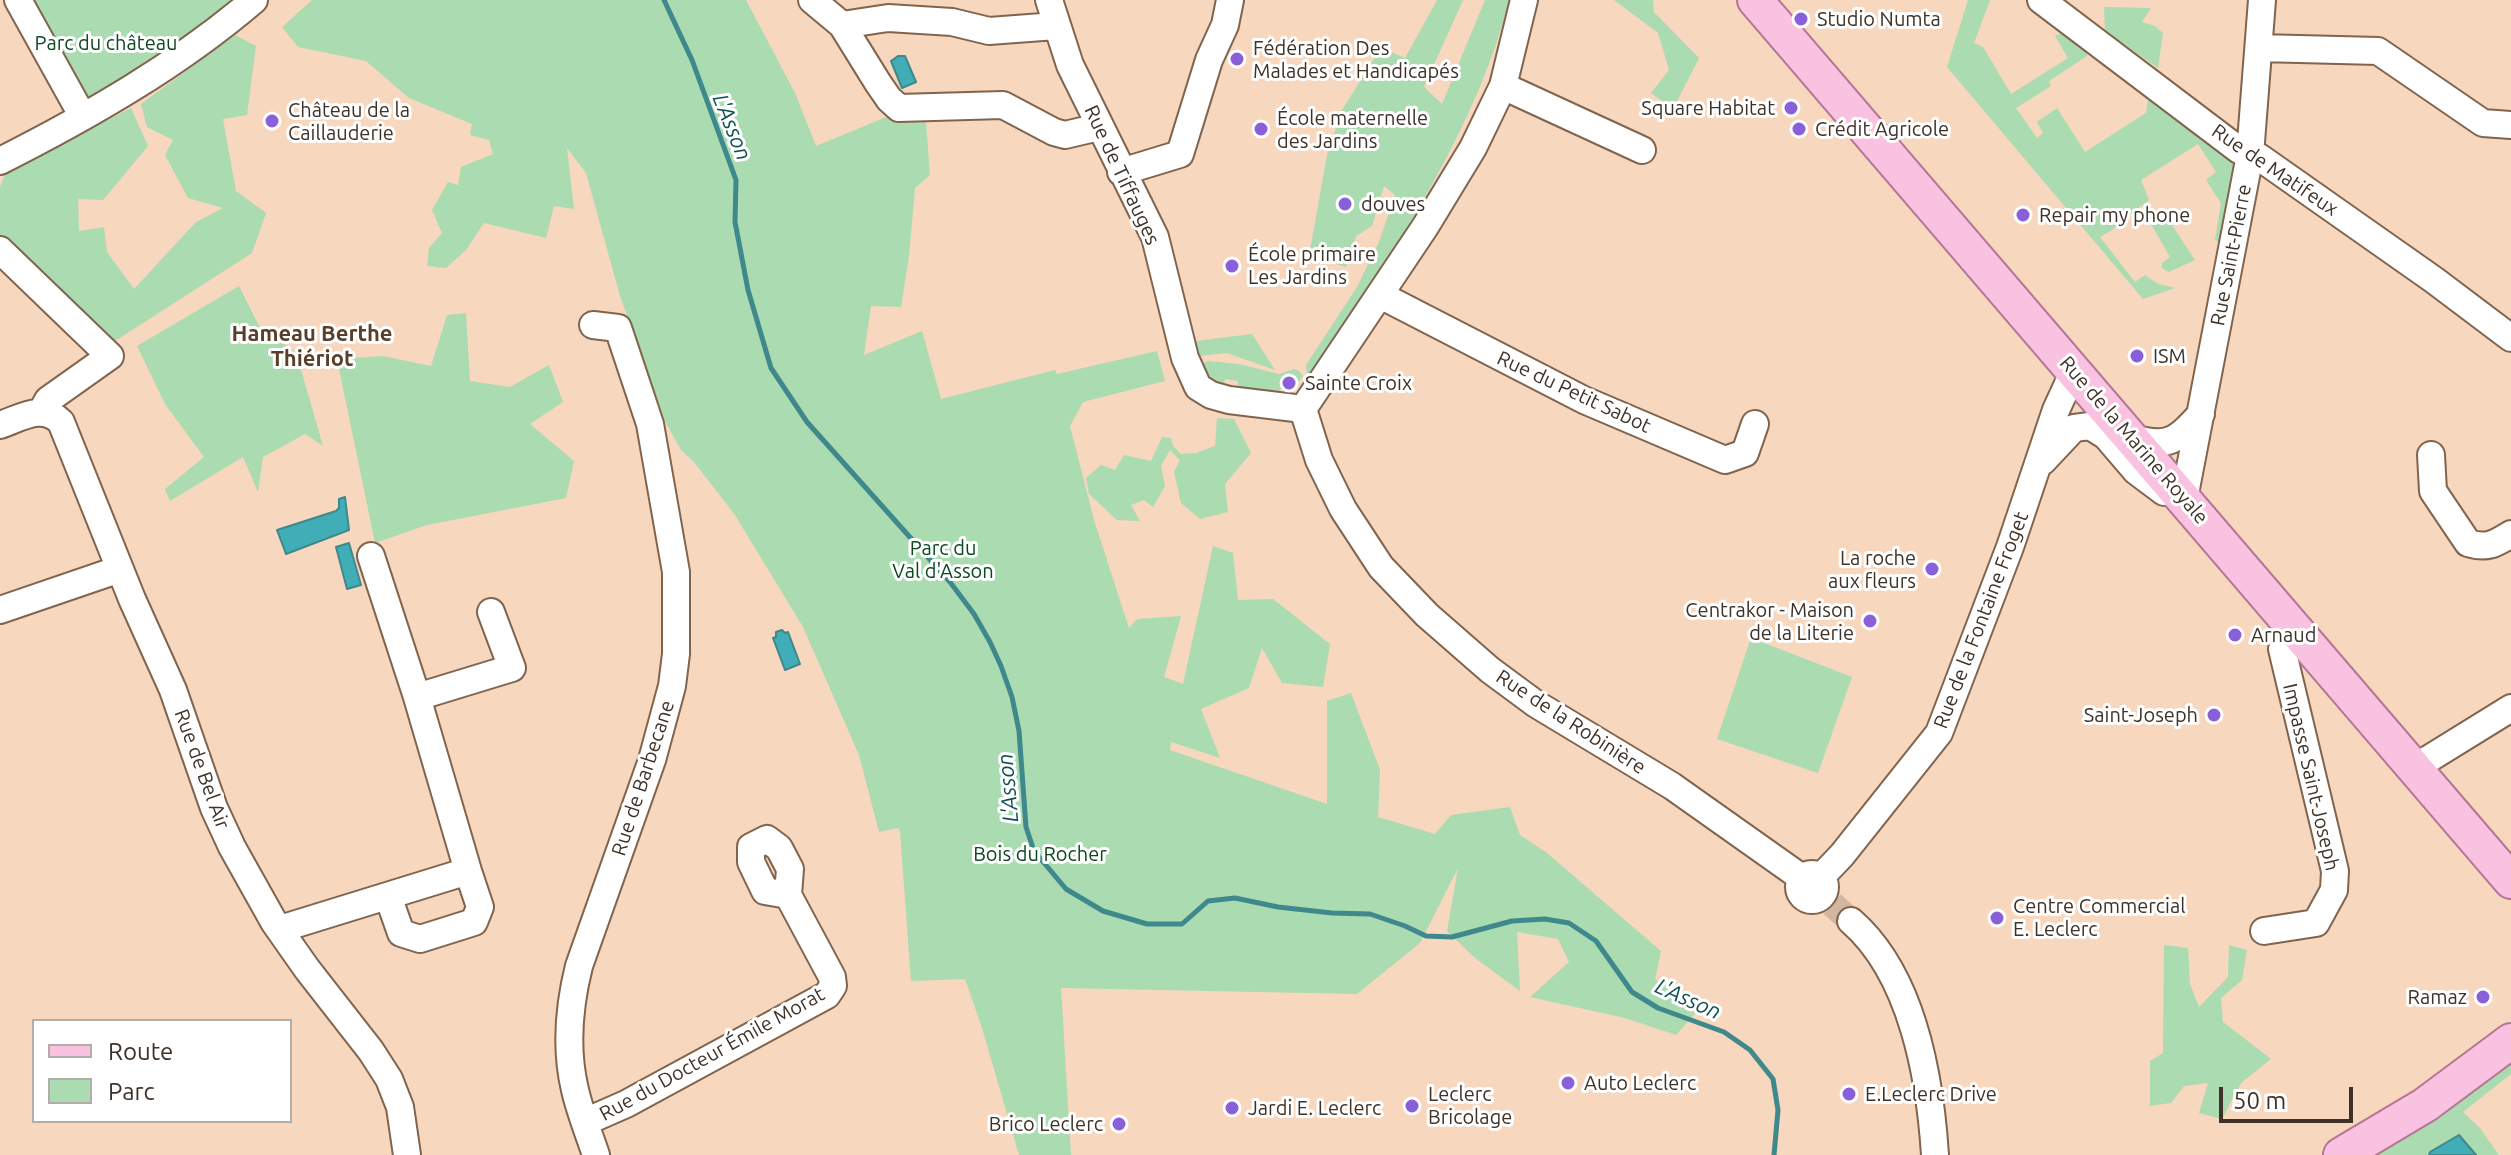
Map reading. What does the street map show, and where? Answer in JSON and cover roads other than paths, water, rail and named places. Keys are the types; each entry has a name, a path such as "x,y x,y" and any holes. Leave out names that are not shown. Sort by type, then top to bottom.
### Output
{"main road":[{"name":"Rue de la Marine Royale","path":"1755,0 2511,881"},
{"path":"2341,1155 2425,1105 2511,1041"}],"street":[{"path":"18,0 83,117"},
{"path":"812,0 842,25 871,73 899,108 1003,105 1065,135 1099,127"},
{"name":"Rue de Tiffauges","path":"1049,0 1070,65 1155,237 1185,358 1198,387 1229,400 1303,409"},
{"path":"1121,172 1180,154 1209,60 1225,25 1230,0"},
{"path":"1303,409 1425,227 1473,148 1503,86 1524,0"},
{"name":"Rue de Matifeux","path":"2041,0 2239,150 2259,157 2511,338"},
{"name":"Rue Saint-Pierre","path":"2190,506 2201,414 2250,155 2262,0"},
{"path":"0,161 83,117 197,46 255,1"},
{"path":"842,25 888,18 952,22 989,31 1056,26"},
{"path":"2259,48 2378,51 2483,123 2511,125"},
{"path":"1503,86 1642,150"},
{"path":"0,250 110,356 48,400 42,411 0,425"},
{"name":"Rue du Petit Sabot","path":"1380,295 1584,400 1725,460 1745,453 1755,424"},
{"name":"Rue de Barbecane","path":"593,325 618,328 650,424 676,572 678,602 672,686 664,720 571,994 570,1061 575,1090 596,1155"},
{"name":"Rue de la Fontaine Froget","path":"1826,895 1842,855 1939,733 2038,467 2085,384"},
{"name":"Rue de la Robinière","path":"1303,409 1319,460 1343,509 1381,567 1427,615 1490,670 1536,704 1672,786 1826,895 1879,950 1890,969 1915,1034 1933,1120 1935,1155"},
{"name":"Rue de Bel Air","path":"42,411 53,414 61,422 173,690 214,808 239,860 307,969 389,1079 400,1107 407,1155"},
{"path":"2132,438 2155,444 2168,443 2184,433 2201,414"},
{"name":"Rue de la Fontaine Froget","path":"2038,467 2074,428 2090,426 2106,436 2136,471 2190,506"},
{"path":"2431,455 2433,491 2468,543 2492,546 2511,534"},
{"path":"371,556 480,907 474,922 420,939 401,933 388,896"},
{"path":"0,610 120,569"},
{"path":"417,697 512,668 491,612"},
{"name":"Impasse Saint-Joseph","path":"2264,931 2316,923 2334,890 2335,871 2282,649 2294,625"},
{"path":"2414,768 2511,708"},
{"path":"280,929 468,871"},
{"name":"Rue du Docteur Émile Morat","path":"585,1122 626,1104 827,995 833,986 832,977 788,895"}],"water":[{"path":"905,56 916,82 902,88 891,61"},
{"path":"345,497 349,530 286,554 277,530 336,511 339,499"},
{"path":"349,543 361,585 347,589 336,547"},
{"path":"776,632 788,632 800,664 785,670 773,638"},
{"path":"2459,1135 2476,1155 2429,1155 2430,1152"}],"waterway":[{"name":"L'Asson","path":"664,0 692,60 736,180 735,222 748,290 771,368 807,422 950,582 990,642 1012,697 1019,731 1026,827 1034,851 1066,889 1103,911 1147,924 1182,924 1208,901 1235,898 1278,907 1370,914 1426,936 1452,937 1512,921 1545,919 1569,923 1596,941 1632,992 1658,1008 1724,1032 1750,1050 1773,1079 1778,1110 1774,1155"}],"tunnel":[{"path":"1832,904 1851,921"}],"place":[{"name":"Studio Numta","path":"1801,19"},
{"name":"Fédération Des Malades et Handicapés","path":"1237,59"},
{"name":"Square Habitat","path":"1791,108"},
{"name":"Château de la Caillauderie","path":"272,121"},
{"name":"École maternelle des Jardins","path":"1261,129"},
{"name":"Crédit Agricole","path":"1799,129"},
{"name":"douves","path":"1345,204"},
{"name":"Repair my phone","path":"2023,215"},
{"name":"École primaire Les Jardins","path":"1232,266"},
{"name":"ISM","path":"2137,356"},
{"name":"Sainte Croix","path":"1289,383"},
{"name":"La roche aux fleurs","path":"1932,569"},
{"name":"Centrakor - Maison de la Literie","path":"1870,621"},
{"name":"Arnaud","path":"2235,635"},
{"name":"Saint-Joseph","path":"2214,715"},
{"name":"Centre Commercial E. Leclerc","path":"1997,918"},
{"name":"Ramaz","path":"2483,997"},
{"name":"Auto Leclerc","path":"1568,1083"},
{"name":"E.Leclerc Drive","path":"1849,1094"},
{"name":"Leclerc Bricolage","path":"1412,1106"},
{"name":"Jardi E. Leclerc","path":"1232,1108"},
{"name":"Brico Leclerc","path":"1119,1124"}],"district":[{"name":"Hameau Berthe Thiériot","path":"312,346"}],"park label":[{"name":"Parc du château","path":"106,43"},
{"name":"Parc du Val d'Asson","path":"943,560"},
{"name":"Bois du Rocher","path":"1040,854"}]}
